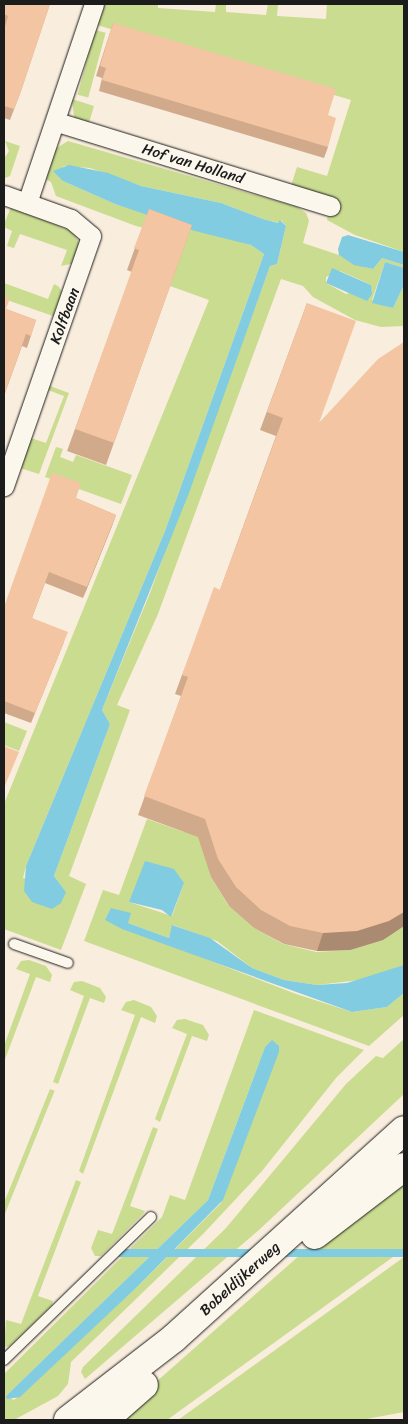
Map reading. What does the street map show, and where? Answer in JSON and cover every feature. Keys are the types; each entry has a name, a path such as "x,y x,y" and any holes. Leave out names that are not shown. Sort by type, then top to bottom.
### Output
{"street":[{"path":"27,203 56,122 94,4"},
{"name":"Hof van Holland","path":"56,122 330,206"},
{"name":"Kolfbaan","path":"4,195 71,219 91,236 86,256 4,486"},
{"name":"Bobeldijkerweg","path":"68,1420 181,1331 404,1130"},
{"name":"Bobeldijkerweg","path":"104,1420 340,1213 404,1166"}],"lane":[{"path":"14,944 68,964"},
{"path":"4,1360 151,1217"}],"green space":[{"path":"104,4 158,4 158,8 215,12 216,4 226,4 226,12 266,15 268,4 278,4 277,16 326,19 327,4 404,4 404,252 355,235 327,220 329,208 291,186 297,167 327,176 351,100 97,25"},
{"path":"95,30 106,33 88,98 78,95"},
{"path":"72,99 94,106 88,126 74,117"},
{"path":"5,141 20,146 10,176 5,178 4,159 9,151"},
{"path":"68,141 297,207 306,213 309,221 303,243 373,269 382,258 404,265 404,268 385,262 372,300 393,308 404,285 404,326 381,327 355,320 313,297 303,286 281,279 158,614 117,705 130,710 69,876 86,884 61,950 4,929 4,804 209,300 170,286 186,238 136,226 56,196 51,182 45,179 55,149","holes":["64,166 90,168 141,186 221,203 263,219 279,223 281,220 286,226 277,264 270,266 150,593 102,710 110,724 54,876 66,892 23,878 26,866 165,531 264,254 251,245 115,204 63,181 58,172","340,271 363,281 371,285 346,294 326,283 326,277"]},
{"path":"11,207 74,232 80,246 75,263 61,266 67,250 20,234 14,248 7,246 12,231 4,227 4,224"},
{"path":"4,283 48,299 54,284 58,286 64,294 56,317 4,299"},
{"path":"50,386 69,393 39,474 20,468 31,438 46,443 64,396 48,390"},
{"path":"56,447 63,449 60,457 73,462 76,455 132,475 121,504 45,477"},
{"path":"4,722 27,731 19,751 4,745"},
{"path":"147,819 184,832 200,821 211,877 228,905 254,928 283,944 316,952 350,950 383,940 404,926 404,965 368,979 317,985 284,980 252,968 217,941 173,925 169,938 128,923 106,920 296,994 352,1012 387,1007 404,993 404,1015 369,1046 84,941 103,890 119,895","holes":["184,883 172,916 129,902"]},
{"path":"29,960 46,966 52,975 50,982 36,977 4,1062 4,1046 30,974 16,969 21,961"},
{"path":"82,981 100,988 106,997 104,1003 90,998 58,1084 53,1082 84,996 70,990 74,982"},
{"path":"134,1000 151,1007 157,1016 155,1023 141,1017 83,1174 79,1171 135,1015 121,1010 126,1002"},
{"path":"254,1010 364,1050 336,1078 262,1171 203,1234 71,1362 68,1384 58,1396 14,1420 4,1420 4,1374 162,1217 170,1195 185,1200","holes":["265,1047 264,1089 221,1203 136,1288 14,1400 6,1396 208,1200"]},
{"path":"185,1019 203,1025 209,1035 207,1041 192,1036 160,1122 155,1119 187,1034 172,1028 177,1020"},
{"path":"404,1039 404,1094 260,1229 85,1379 81,1372 83,1367 226,1228 346,1084 376,1056 383,1058"},
{"path":"50,1089 55,1091 4,1215 4,1203"},
{"path":"153,1127 158,1129 130,1206 145,1211 101,1256 95,1256 91,1248 98,1230 112,1234"},
{"path":"404,1174 404,1249 167,1420 113,1420 317,1240"},
{"path":"76,1180 81,1182 38,1296 53,1301 52,1305 10,1346 4,1347 6,1320 21,1324"},
{"path":"404,1257 404,1412 361,1420 178,1420"}],"water":[{"path":"69,165 108,173 141,186 221,203 263,219 278,223 280,220 286,226 277,264 270,266 189,493 102,710 110,724 54,876 66,892 61,903 52,909 32,902 24,891 26,866 165,531 264,254 251,245 195,231 115,204 63,181 53,171"},
{"path":"348,235 404,252 404,265 382,258 373,269 354,265 339,255 338,249 342,237"},
{"path":"385,262 404,268 404,285 393,308 372,303"},
{"path":"332,268 371,285 372,294 367,301 326,283"},
{"path":"145,861 174,869 184,883 171,917 162,910 129,902"},
{"path":"111,908 131,913 128,923 169,938 172,925 210,938 252,968 284,980 317,985 347,983 404,965 404,993 387,1007 352,1012 122,929 105,920"},
{"path":"272,1040 279,1046 279,1052 223,1200 136,1288 20,1397 7,1399 6,1396 208,1200 265,1047"},
{"path":"112,1249 404,1249 404,1257 112,1257"}],"building":[{"path":"4,4 50,4 14,109 4,106 4,30 8,16 4,14"},
{"path":"113,23 336,89 328,115 336,118 328,147 102,80 106,68 100,66"},
{"path":"149,209 192,225 114,443 75,429 139,250 134,248"},
{"path":"4,296 10,298 6,309 36,320 31,336 26,334 4,396"},
{"path":"307,303 356,321 319,423 378,359 404,342 404,912 389,921 357,931 323,933 290,926 261,910 236,887 218,859 205,819 144,796 188,677 182,675 214,587 220,590 283,418 267,412"},
{"path":"52,473 81,483 76,498 116,515 87,587 49,572 32,618 68,632 35,713 4,701 4,607"},
{"path":"4,746 19,752 4,788"}]}
